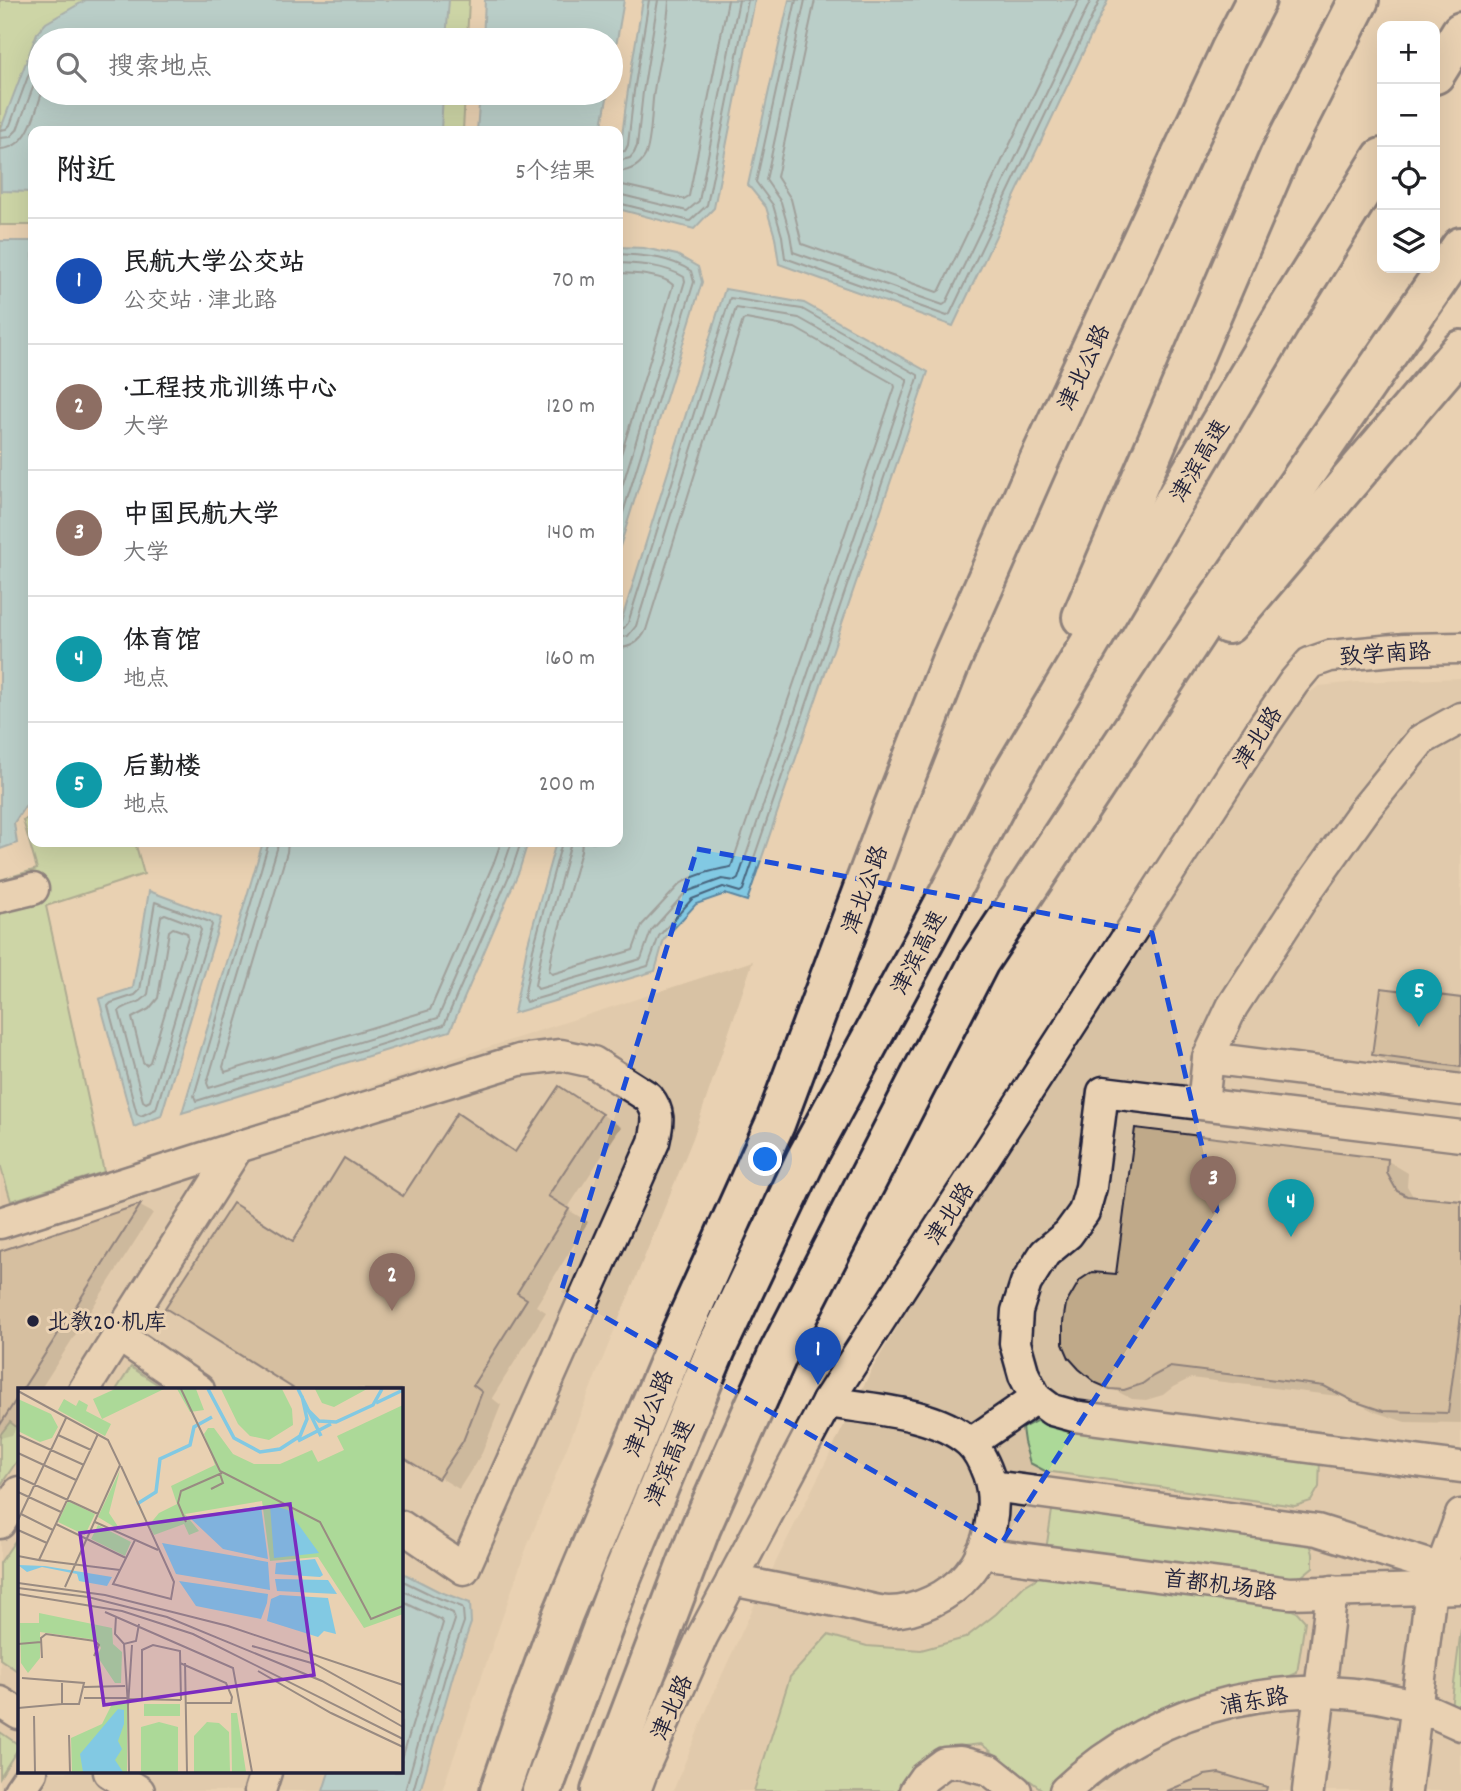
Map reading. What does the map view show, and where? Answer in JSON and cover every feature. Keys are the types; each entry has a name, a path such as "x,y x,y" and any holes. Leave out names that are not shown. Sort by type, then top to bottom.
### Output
{"main road":[{"name":"津北公路","path":"486,1791 551,1609 672,1323 769,1106 936,659 1031,447 1241,0"},
{"name":"津北公路","path":"500,1791 569,1601 681,1333 775,1124 951,661 1039,461 1256,0"},
{"path":"1009,780 1279,158 1359,0"},
{"path":"1440,66 1461,32"},
{"name":"津滨高速","path":"542,1791 622,1576 716,1349 806,1159 1009,780 1285,314 1377,167"},
{"path":"601,1791 701,1527 778,1354 979,962 1207,616 1461,247"},
{"path":"1107,768 1461,350"}],"street":[{"name":"致学南路","path":"1310,663 1330,656 1405,649 1461,648"},
{"name":"津北路","path":"635,1791 702,1637 827,1402 1265,724 1310,663"},
{"path":"1203,1104 1208,1058 1232,1007 1309,888 1366,808 1422,740 1461,718"},
{"path":"0,897 33,889"},
{"path":"0,1223 239,1147 541,1056 561,1055 593,1062 648,1097 654,1105 658,1120 654,1142 464,1569 402,1527"},
{"path":"1208,1058 1461,1090"},
{"path":"1461,1136 1103,1092 1091,1187 1084,1212 1068,1234 1045,1253 1026,1283 1017,1311 1015,1343 1024,1375 1037,1398 1052,1410 1074,1416 1461,1467"},
{"path":"85,1388 239,1147"},
{"path":"118,1336 196,1388"},
{"path":"971,1443 1037,1398"},
{"path":"732,1580 888,1612 924,1605 950,1591 969,1574 981,1553 993,1516 992,1486 983,1462 971,1443 949,1428 929,1421 827,1402"},
{"path":"992,1486 1317,1530 1449,1580"},
{"path":"0,1522 18,1494"},
{"path":"1406,1791 1417,1707 1449,1580 1461,1516"},
{"name":"首都机场路","path":"981,1553 1289,1593 1449,1580"},
{"path":"1308,1791 1332,1591"},
{"name":"浦东路","path":"1065,1791 1111,1754 1153,1730 1209,1707 1245,1699 1293,1692 1357,1694 1417,1707 1461,1725"},
{"path":"0,1702 18,1713"},
{"path":"915,1791 924,1778 944,1763 960,1762 990,1770 1016,1791"},
{"path":"19,1791 31,1774"},
{"path":"112,1774 139,1791"},
{"path":"260,1791 265,1774"}],"highlighted area":[{"path":"697,849 1152,933 1217,1210 1001,1544 561,1292"}],"shaded area":[{"path":"1461,678 1461,1791 673,1791 752,1610 872,1369 1056,1060 1290,707 1319,686"},
{"path":"28,818 28,838 23,820"},
{"path":"31,847 136,847 144,874 46,906 105,1172 753,961 693,1138 525,1552 442,1791 0,1791 0,880 37,869","holes":["104,1172 110,1215 25,1243 11,1201"]}],"green space":[{"path":"0,0 469,0 468,28 28,28 28,105 464,105 463,126 28,126 28,225 0,225"},
{"path":"28,818 28,838 23,820"},
{"path":"31,847 136,847 144,874 46,906 104,1172 11,1201 0,1164 0,880 37,869"},
{"path":"131,1367 163,1388 117,1388"},
{"path":"1038,1420 1320,1459 1319,1487 1311,1501 1295,1506 1045,1471 1030,1463 1022,1428"},
{"path":"10,1422 18,1428 18,1459 0,1486 0,1435"},
{"path":"1053,1504 1309,1539 1313,1567 1302,1576 1289,1580 1046,1550"},
{"path":"18,1536 18,1671 0,1659 0,1563"},
{"path":"1044,1574 1287,1608 1297,1612 1305,1621 1297,1673 1070,1772 1047,1791 981,1744 947,1748 905,1791 754,1791 790,1677 828,1635 867,1646 921,1650 965,1638 996,1614 1024,1586"},
{"path":"1461,1629 1461,1712 1451,1707"},
{"path":"0,1732 18,1744 18,1749 0,1777"}],"water":[{"path":"86,0 449,0 447,28 42,28"},
{"path":"485,0 624,0 619,28 484,28"},
{"path":"643,0 755,0 714,208 694,229 623,210 623,130"},
{"path":"789,0 1108,0 953,326 779,264 775,237 766,207 748,185"},
{"path":"28,57 28,105 442,105 441,126 28,126 28,192 1,191 0,131"},
{"path":"479,105 606,105 602,126 477,126"},
{"path":"0,241 28,241 28,804 14,823 17,843 0,849"},
{"path":"623,247 644,248 677,255 698,267 702,282 623,537"},
{"path":"725,289 804,303 928,372 747,901 725,894 696,904 664,939 655,971 514,1013 527,947 555,847 623,847 623,616"},
{"path":"262,847 526,847 519,871 450,1031 182,1113"},
{"path":"149,891 221,918 161,1116 134,1127 99,999 133,988"},
{"path":"402,1573 438,1591 470,1603 471,1623 420,1791 323,1791 328,1774 402,1774"}],"building":[{"path":"1381,988 1461,998 1461,1067 1372,1055"},
{"path":"559,1086 602,1114 548,1196 569,1209 517,1293 527,1299 473,1385 482,1392 463,1441 438,1479 402,1457 402,1388 293,1388 165,1308 233,1203 293,1241 344,1158 403,1196 457,1113 515,1152"},
{"path":"1135,1128 1388,1159 1387,1173 1397,1191 1407,1196 1461,1201 1461,1315 1448,1413 1383,1411 1353,1401 1324,1386 1170,1367 1142,1384 1124,1390 1110,1389 1096,1383 1079,1369 1069,1358 1063,1344 1066,1304 1080,1280 1092,1272 1116,1274"},
{"name":"北教20·机库","path":"141,1204 23,1388 18,1388 18,1397 0,1425 0,1251"},
{"path":"1219,1773 1267,1787 1266,1791 1167,1791 1205,1775"}],"place":[{"name":"后勤楼","path":"1419,1027"},
{"name":"中国民航大学","path":"1213,1214"},
{"name":"体育馆","path":"1291,1237"},
{"name":"·工程技术训练中心","path":"392,1311"},
{"name":"北教20·机库","path":"33,1321"},
{"name":"民航大学公交站","path":"818,1385"}]}
